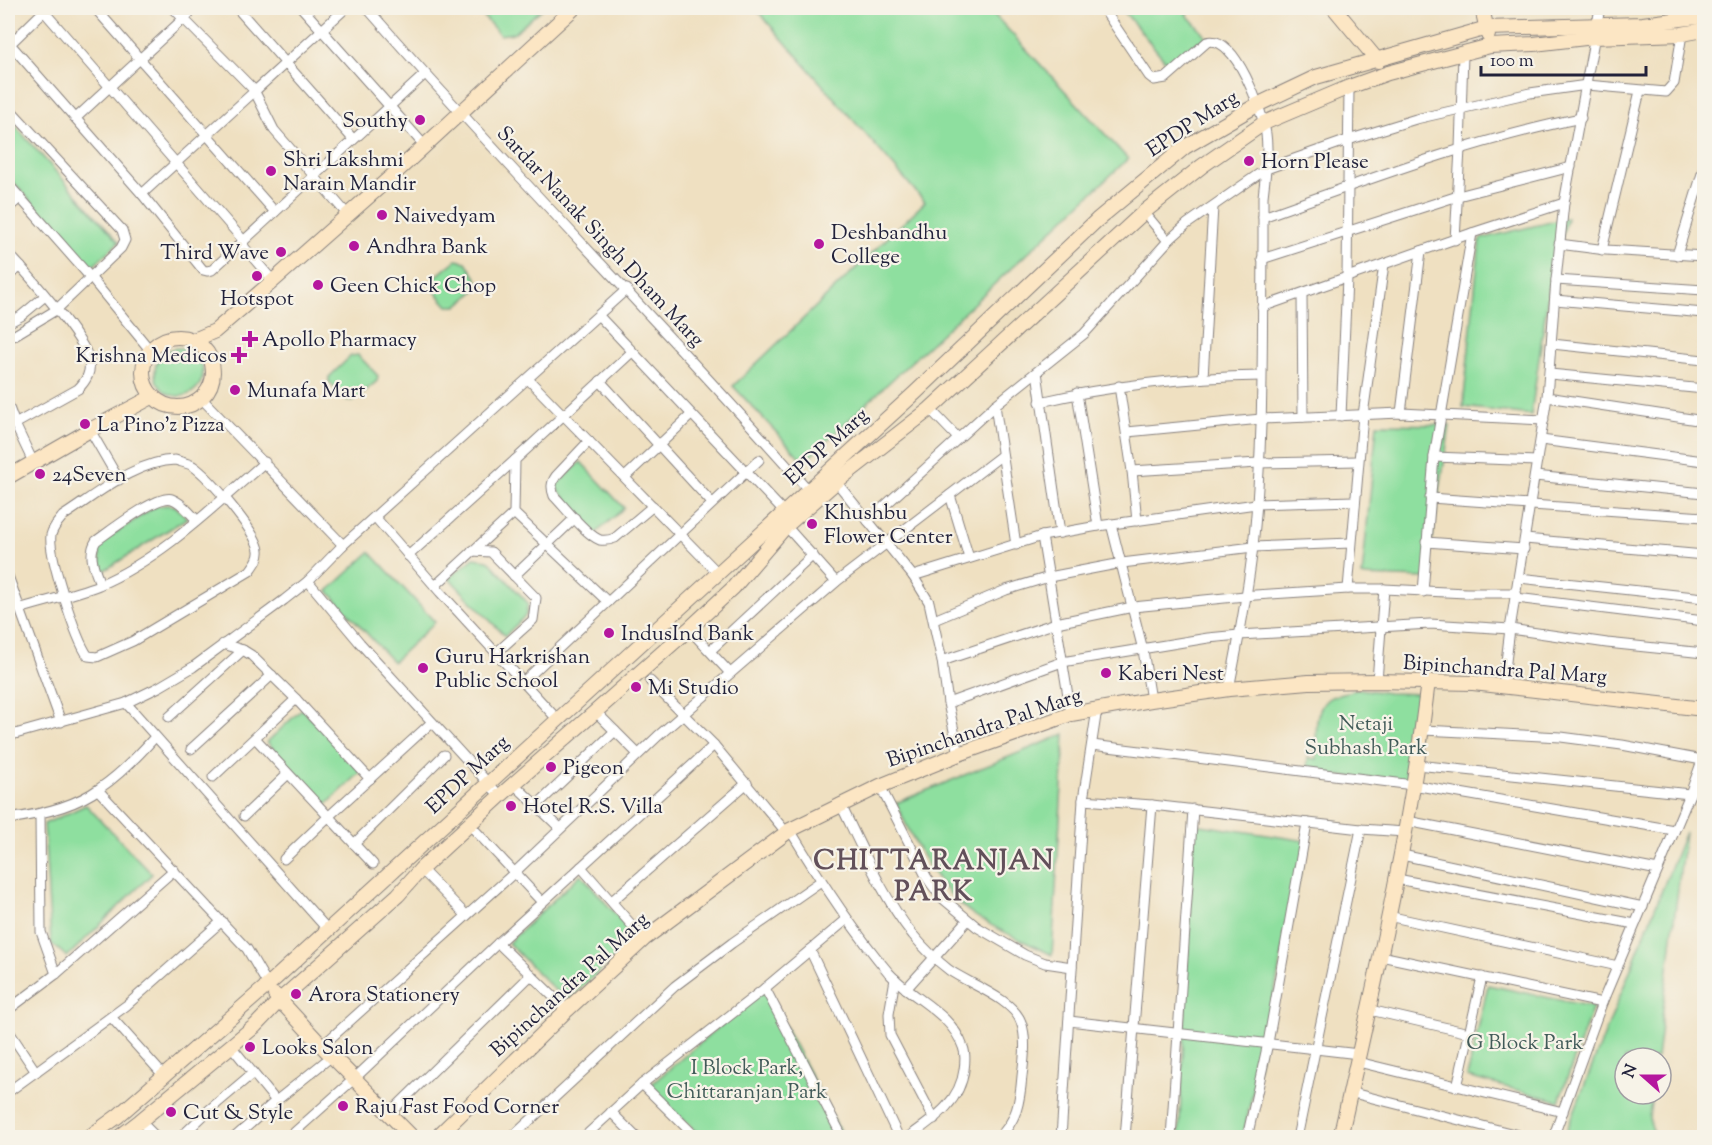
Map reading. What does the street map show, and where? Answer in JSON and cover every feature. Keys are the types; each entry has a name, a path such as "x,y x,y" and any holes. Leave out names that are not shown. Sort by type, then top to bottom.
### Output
{"main road":[{"path":"194,340 215,331 273,281 574,8"},
{"path":"1334,8 1378,61"},
{"path":"1482,8 1490,46"},
{"name":"EPDP Marg","path":"832,477 930,409 1144,212 1202,166 1264,123 1388,73 1490,46 1534,45 1595,31 1704,16"},
{"name":"EPDP Marg","path":"88,1137 118,1116 165,1077 558,720 717,572 785,519 832,477 1124,197 1185,147 1257,105 1316,77 1487,28 1682,34 1704,30"},
{"path":"208,354 215,331"},
{"path":"182,337 194,340 202,346 213,365 210,389 193,405 172,408 161,404 146,389 143,369 150,350 169,338 182,337"},
{"path":"8,477 152,397"},
{"name":"EPDP Marg","path":"118,1137 255,1026 279,1001 398,895 421,869 500,796 689,629 733,588 785,519"},
{"name":"Bipinchandra Pal Marg","path":"436,1137 644,939 788,831 840,803 880,786 959,754 1071,714 1229,689 1309,682 1377,681 1428,681 1503,686 1704,709"},
{"path":"1340,1136 1370,1010 1402,855 1423,730 1428,681"},
{"path":"268,985 279,1001 413,1137"}],"street":[{"path":"95,8 275,212"},
{"path":"173,8 254,90 274,130 347,214"},
{"path":"76,118 195,8"},
{"path":"237,8 353,139"},
{"path":"302,8 424,145"},
{"path":"142,194 346,8"},
{"name":"Sardar Nanak Singh Dham Marg","path":"367,8 425,74 627,290 813,494"},
{"path":"1103,8 1154,80 1166,78 1207,42 1214,40 1222,45 1242,68 1264,123 1267,144 1262,259 1261,419 1256,504 1246,596 1229,689"},
{"path":"1503,686 1550,374 1564,203 1600,8"},
{"path":"273,281 244,247 243,240 109,88 44,9 9,45 142,194 203,270 207,271 212,270 243,240 425,74"},
{"path":"868,521 995,405 1098,321 1168,241 1187,224 1266,169 1347,140 1462,107 1530,93 1587,85 1666,92 1672,87 1682,34"},
{"path":"1455,240 1463,54"},
{"path":"1341,416 1347,278 1349,87"},
{"path":"1602,250 1640,91"},
{"path":"8,107 122,230 125,240 121,248 57,310 8,339"},
{"path":"1263,218 1460,149 1581,118"},
{"path":"1677,255 1704,166"},
{"path":"1262,259 1458,196 1571,167"},
{"path":"8,184 91,278 150,350"},
{"path":"8,208 20,198"},
{"path":"1262,307 1564,203"},
{"path":"1203,378 1213,207"},
{"path":"1144,212 1168,241"},
{"path":"1423,592 1434,457 1473,233"},
{"path":"1559,244 1602,250 1704,256"},
{"path":"1401,413 1421,251"},
{"path":"8,253 57,310 84,348 89,359 86,381 78,388 15,424"},
{"path":"1348,589 1363,415 1384,264"},
{"path":"8,275 21,267"},
{"path":"1556,280 1704,290"},
{"path":"8,736 126,703 184,672 223,644 308,581 343,545 627,290"},
{"path":"1302,295 1303,417"},
{"path":"8,323 21,316 45,296"},
{"path":"1555,300 1704,312"},
{"path":"599,316 745,472 836,582"},
{"path":"1552,344 1704,360"},
{"path":"408,556 632,352"},
{"path":"1037,372 1060,533"},
{"path":"1550,374 1704,389"},
{"path":"1040,402 1119,386 1203,378 1261,376"},
{"path":"528,378 717,572"},
{"path":"600,381 712,503"},
{"path":"1119,386 1137,521"},
{"path":"1077,393 1098,526"},
{"path":"1547,397 1704,421"},
{"path":"202,399 343,545"},
{"path":"8,405 33,462"},
{"path":"995,405 1016,545"},
{"path":"930,409 958,438"},
{"path":"1126,432 1261,419 1401,413 1544,420"},
{"path":"625,477 692,415"},
{"path":"90,430 119,480"},
{"path":"1541,440 1704,461"},
{"path":"589,441 552,482 551,489 554,496 575,518 592,535 600,540 608,541 615,538 653,506"},
{"path":"234,1137 276,1101 466,915 514,873 638,754 836,582 1002,455"},
{"path":"1434,457 1538,461"},
{"path":"175,460 190,464 204,475 224,498 248,528 260,552 250,571 133,641 97,657 88,656 63,596 51,546 51,534 56,524 63,516 119,480 146,465 160,461 175,460"},
{"path":"438,589 472,551 514,513 515,460"},
{"path":"523,682 759,460"},
{"path":"1132,471 1258,463 1358,461"},
{"path":"19,609 100,584 154,553 224,498 265,462"},
{"path":"1535,476 1704,493"},
{"path":"832,477 913,576 930,602 959,754"},
{"path":"950,495 969,558"},
{"path":"100,584 92,561 92,547 96,541 157,500 171,498 197,520"},
{"path":"1430,498 1704,517"},
{"path":"913,576 1042,536 1098,526 1256,504 1354,501"},
{"path":"514,513 608,602"},
{"path":"375,517 558,720"},
{"path":"514,576 575,518"},
{"path":"1111,524 1143,650 1151,700"},
{"path":"1042,536 1071,714"},
{"path":"1426,542 1524,544 1704,555"},
{"path":"934,620 1006,590 1049,577 1122,563 1253,547 1351,543"},
{"path":"472,551 491,552 536,598 532,620 496,653"},
{"path":"710,651 813,555"},
{"path":"8,576 61,722"},
{"path":"1519,578 1704,598"},
{"path":"308,581 360,644 500,796"},
{"path":"942,661 1056,623 1133,607 1348,589 1516,596 1704,621"},
{"path":"1377,681 1384,589"},
{"path":"948,704 1062,662 1239,635 1430,624 1510,629 1607,643 1704,653"},
{"path":"689,629 730,673"},
{"path":"223,644 251,655 296,699 370,779"},
{"path":"169,717 243,650"},
{"path":"191,749 272,675"},
{"path":"650,681 714,745 788,831 846,920 895,979 937,1011 953,1030 963,1047 965,1062 963,1081 953,1099 934,1119 907,1137"},
{"path":"213,777 296,699"},
{"path":"126,703 328,930"},
{"path":"1061,1137 1083,800 1097,709"},
{"path":"596,712 638,754"},
{"path":"285,860 328,817 431,723"},
{"path":"1423,730 1561,737 1703,757 1690,794 1602,1003 1553,1137"},
{"path":"537,805 615,731"},
{"path":"8,819 40,814 98,790 124,769 155,737"},
{"path":"255,738 374,864"},
{"path":"288,1137 355,1078 542,902 714,745"},
{"path":"1092,745 1413,785 1674,830"},
{"path":"354,844 444,755"},
{"path":"1417,765 1690,794"},
{"path":"244,816 288,774"},
{"path":"612,901 747,783"},
{"path":"514,784 560,828"},
{"path":"880,786 927,878 941,897 968,920 1034,959 1057,966 1072,967"},
{"path":"98,790 247,949 268,985"},
{"path":"1083,800 1193,809 1361,829 1406,826 1507,839 1658,870"},
{"path":"840,803 871,866 913,935 934,958 970,983 1004,1001 1016,1011 1024,1034 1020,1099 1015,1116 1006,1130 998,1137"},
{"path":"1125,1137 1152,805"},
{"path":"1171,1137 1193,809"},
{"path":"40,814 41,932 56,974"},
{"path":"1247,1137 1268,1043 1307,823"},
{"path":"470,825 542,902"},
{"path":"1297,1137 1361,829"},
{"path":"1402,855 1642,907"},
{"path":"580,867 644,939"},
{"path":"421,869 466,915"},
{"path":"8,1010 56,974 174,870"},
{"path":"1397,879 1635,924"},
{"path":"511,1137 675,986 821,881"},
{"path":"1388,916 1618,966"},
{"path":"584,1137 642,1084 765,988 846,920"},
{"path":"906,989 968,920"},
{"path":"8,1092 111,1017 222,921"},
{"path":"498,943 567,1010"},
{"path":"810,950 899,1137"},
{"path":"1381,956 1602,1003"},
{"path":"390,1113 531,975"},
{"path":"1457,1087 1482,977"},
{"path":"895,979 890,1014 890,1035 934,1119"},
{"path":"765,988 843,1137"},
{"path":"1370,1010 1469,1034"},
{"path":"111,1017 165,1077"},
{"path":"1068,1021 1316,1047 1457,1087 1563,1112"},
{"path":"8,1030 36,1072"},
{"path":"231,1046 276,1101"},
{"path":"180,1137 253,1073"},
{"path":"642,1084 697,1137"},
{"path":"1349,1092 1530,1137"},
{"path":"611,1112 637,1137"},
{"path":"140,1121 157,1137"},
{"path":"1340,1136 1358,1137"}],"green space":[{"path":"476,8 543,8 514,33 500,35"},
{"path":"755,8 988,8 1128,159 804,462 733,386 925,202"},
{"path":"1121,8 1192,8 1186,14 1207,37 1168,64"},
{"path":"8,118 119,242 91,268 8,176"},
{"path":"1567,218 1549,288 1531,415 1463,407 1480,239"},
{"path":"456,260 466,262 478,281 476,290 457,306 448,306 433,289 434,278"},
{"path":"179,348 196,355 203,372 196,389 179,396 162,389 155,372 162,355"},
{"path":"358,355 378,376 377,381 353,401 347,400 329,382 329,377 351,356"},
{"path":"1377,424 1450,425 1426,578 1362,576"},
{"path":"581,462 624,508 595,534 555,486"},
{"path":"156,506 175,506 187,518 102,572 99,549 103,541"},
{"path":"370,552 435,622 393,662 328,591"},
{"path":"474,558 488,560 528,603 526,615 505,636 449,578"},
{"name":"Netaji Subhash Park","path":"1360,689 1422,694 1410,784 1406,778 1395,781 1307,773 1308,758 1317,759 1316,727 1323,704 1335,695"},
{"path":"302,709 361,772 326,805 267,742"},
{"path":"1065,734 1052,955 993,926 961,904 938,879 928,864 896,803"},
{"path":"86,805 152,874 67,957 51,943 44,824"},
{"path":"1194,824 1307,841 1243,1137 1179,1138"},
{"path":"1685,832 1658,1046 1613,1046 1613,1106 1650,1106 1649,1118 1655,1137 1564,1137"},
{"path":"581,874 636,938 566,1001 508,943"},
{"name":"G Block Park","path":"1488,985 1593,1007 1559,1101 1467,1077"},
{"name":"I Block Park, Chittaranjan Park","path":"765,988 843,1137 702,1137 648,1087"}],"place":[{"name":"Southy","path":"420,120"},
{"name":"Horn Please","path":"1249,161"},
{"name":"Shri Lakshmi Narain Mandir","path":"271,171"},
{"name":"Naivedyam","path":"382,215"},
{"name":"Deshbandhu College","path":"819,244"},
{"name":"Andhra Bank","path":"354,246"},
{"name":"Third Wave","path":"281,252"},
{"name":"Hotspot","path":"257,276"},
{"name":"Geen Chick Chop","path":"318,285"},
{"name":"Apollo Pharmacy","path":"250,339"},
{"name":"Krishna Medicos","path":"239,355"},
{"name":"Munafa Mart","path":"235,390"},
{"name":"La Pino'z Pizza","path":"85,424"},
{"name":"24Seven","path":"40,474"},
{"name":"Khushbu Flower Center","path":"812,524"},
{"name":"IndusInd Bank","path":"609,633"},
{"name":"Guru Harkrishan Public School","path":"423,668"},
{"name":"Kaberi Nest","path":"1106,673"},
{"name":"Mi Studio","path":"636,687"},
{"name":"Pigeon","path":"551,767"},
{"name":"Hotel R.S. Villa","path":"511,806"},
{"name":"Arora Stationery","path":"296,994"},
{"name":"Looks Salon","path":"250,1047"},
{"name":"Raju Fast Food Corner","path":"343,1106"},
{"name":"Cut & Style","path":"171,1112"}],"district":[{"name":"CHITTARANJAN PARK","path":"934,876"}]}
